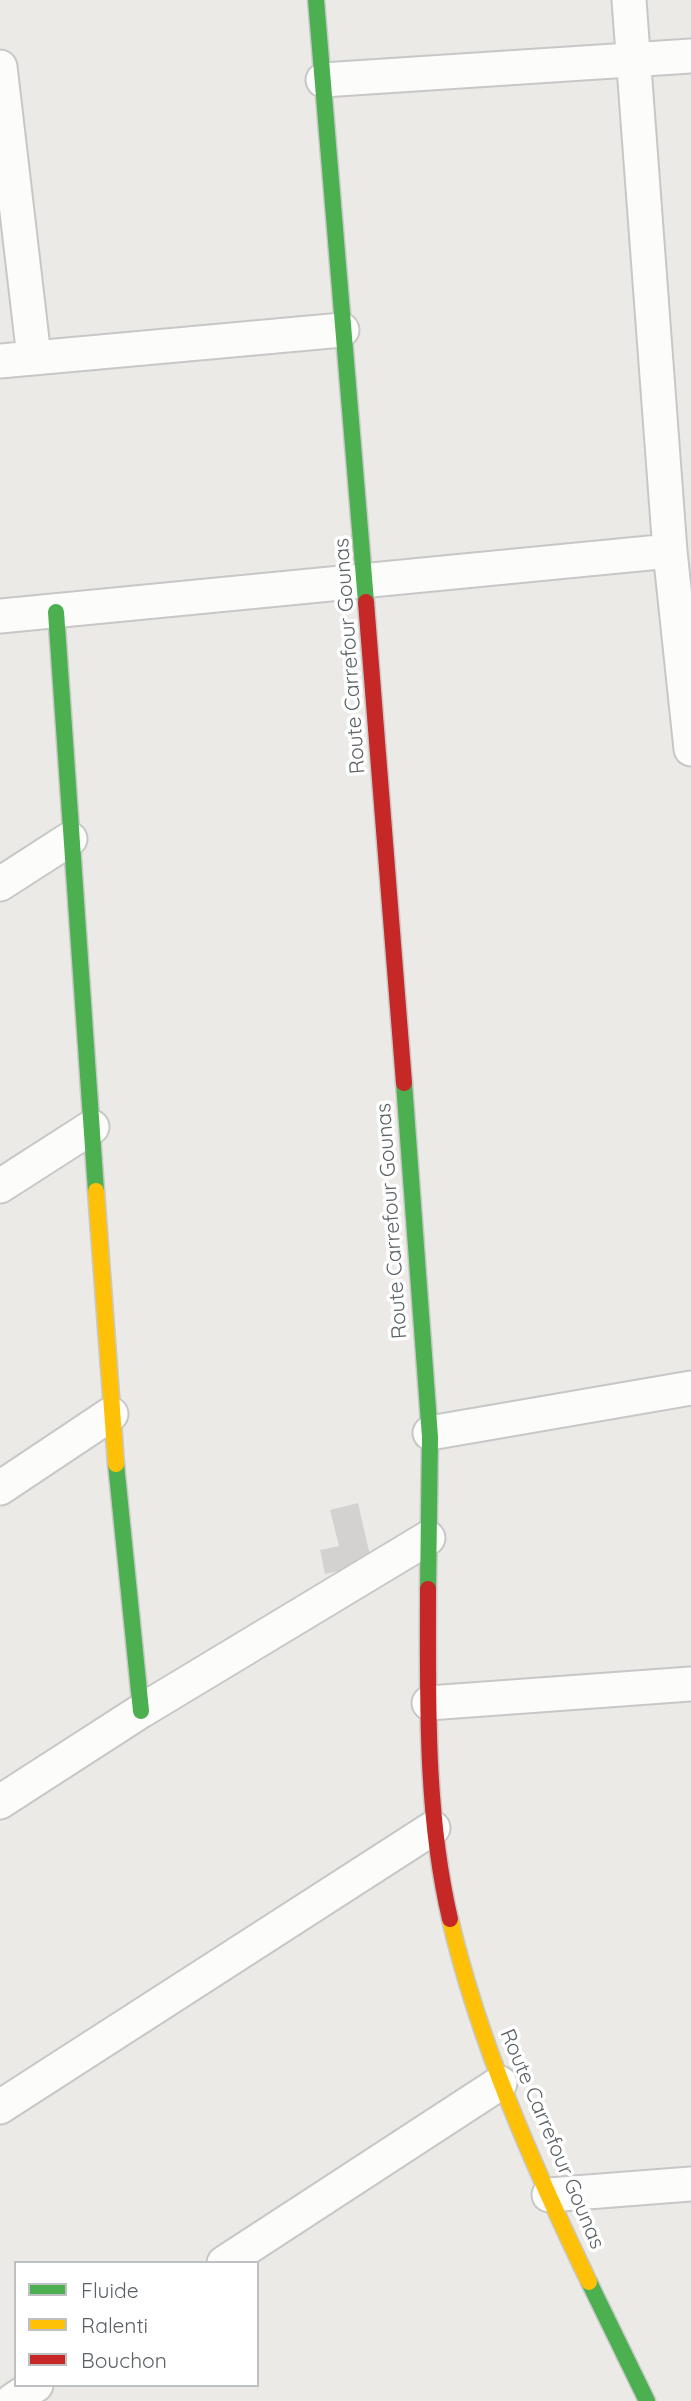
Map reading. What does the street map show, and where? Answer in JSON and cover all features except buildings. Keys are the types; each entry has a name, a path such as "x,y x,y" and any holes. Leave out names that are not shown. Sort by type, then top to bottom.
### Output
{"main road":[{"name":"Route Carrefour Gounas","path":"316,0 342,330 366,580 430,1433 429,1703 433,1828 460,1961 500,2083 549,2195 648,2401"},
{"path":"56,612 111,1414 141,1711"}],"street":[{"path":"629,0 670,551 690,732"},
{"path":"323,80 691,55"},
{"path":"0,67 34,357"},
{"path":"0,361 342,330"},
{"path":"0,616 670,551"},
{"path":"0,884 70,839"},
{"path":"0,1186 92,1127"},
{"path":"430,1433 691,1388"},
{"path":"0,1488 111,1414"},
{"path":"0,1802 141,1711 428,1538"},
{"path":"429,1703 691,1684"},
{"path":"0,2107 433,1828"},
{"path":"227,2261 500,2083"},
{"path":"549,2195 691,2184"}],"traffic: fast":[{"path":"316,0 366,602"},
{"path":"56,612 96,1191"},
{"path":"404,1083 430,1437 428,1589"},
{"path":"116,1464 141,1711"},
{"path":"589,2282 647,2401"}],"traffic: slow":[{"path":"96,1191 116,1464"},
{"path":"450,1919 476,2013 492,2059 528,2149 589,2282"}],"traffic: jam":[{"path":"366,602 404,1083"},
{"path":"428,1589 428,1714 432,1797 450,1919"}]}
